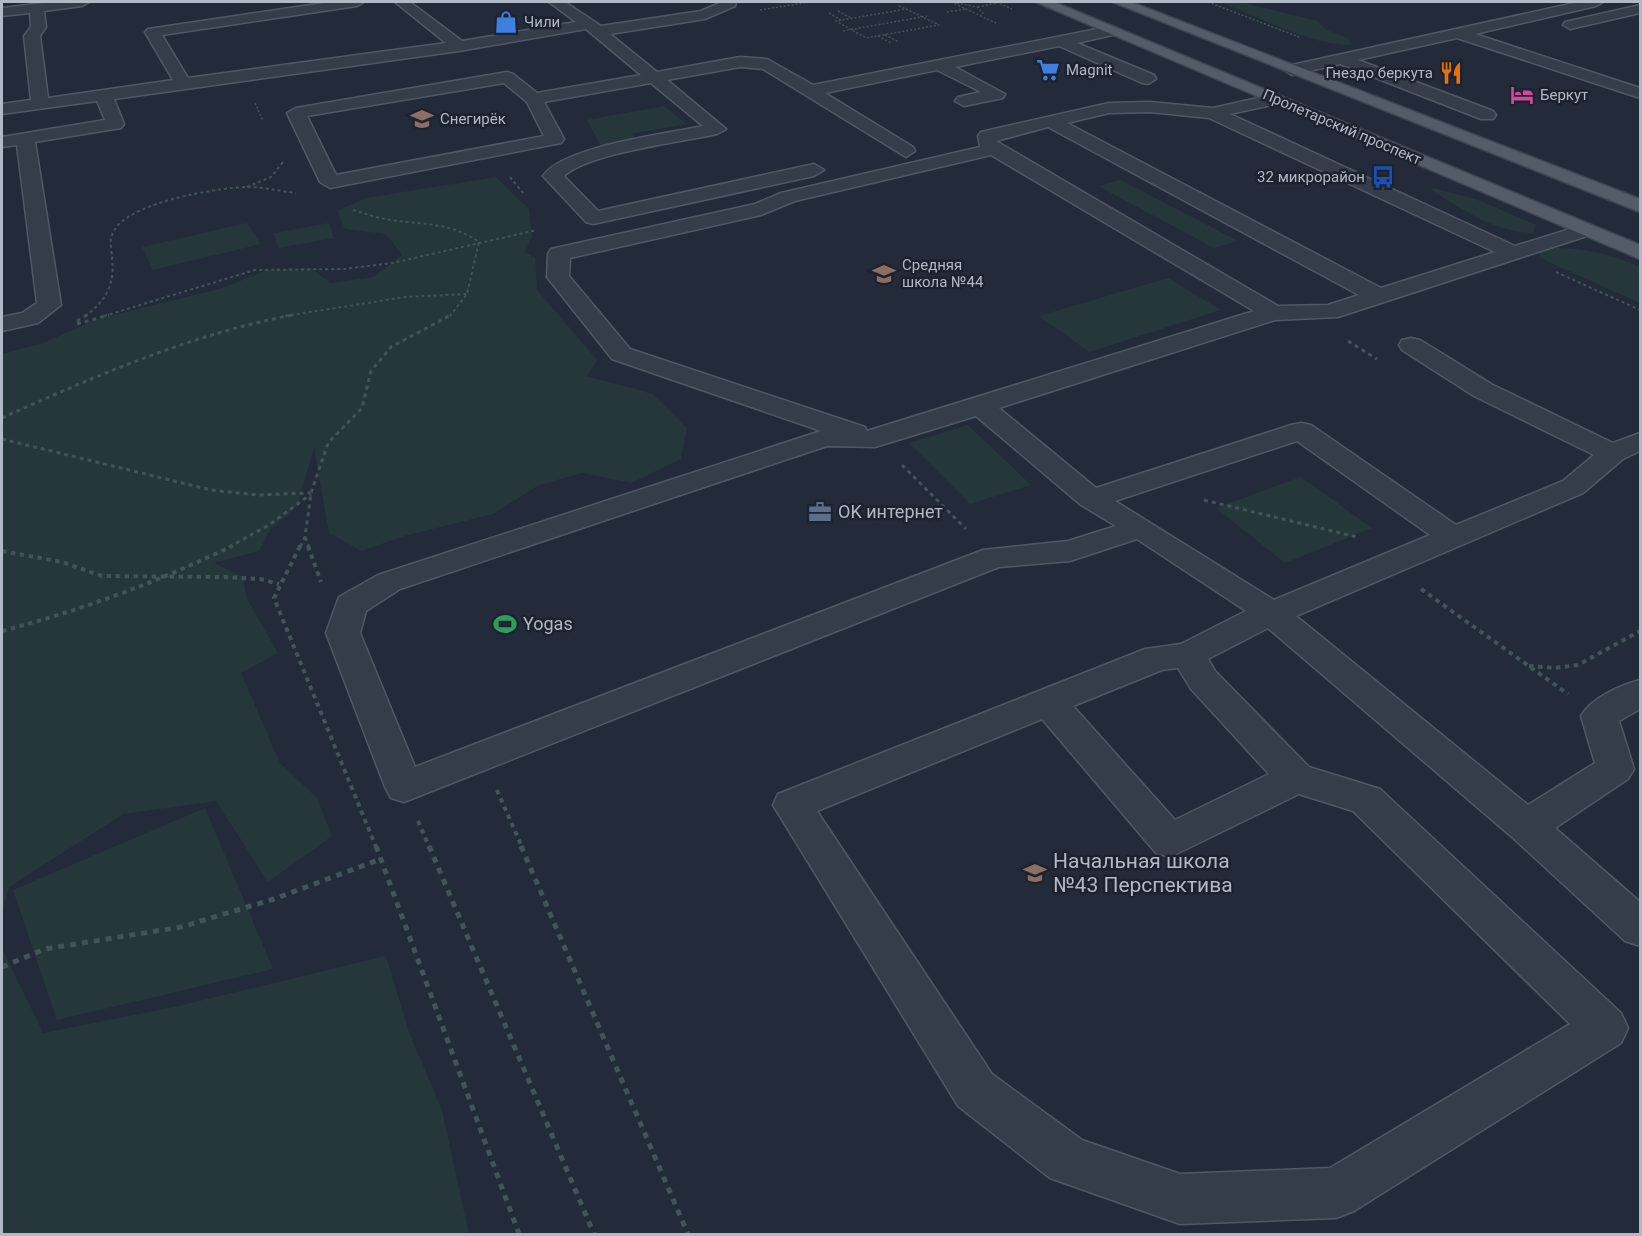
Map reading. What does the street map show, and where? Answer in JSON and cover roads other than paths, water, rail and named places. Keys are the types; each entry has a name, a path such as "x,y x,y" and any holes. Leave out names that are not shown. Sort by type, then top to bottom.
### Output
{"main road":[{"name":"Пролетарский проспект","path":"1043,2 1641,253"},
{"name":"Пролетарский проспект","path":"1120,2 1641,206"}],"street":[{"path":"2,12 82,2"},
{"path":"183,84 153,32 357,2"},
{"path":"402,2 459,46"},
{"path":"556,2 593,28 717,129 593,155 564,166 553,176 593,218 836,166"},
{"path":"1292,70 1596,2"},
{"path":"2,109 593,28 705,15 730,3"},
{"path":"36,7 39,27 32,36 40,103"},
{"path":"1559,27 1641,9"},
{"path":"809,91 1112,31"},
{"path":"1455,32 1641,93"},
{"path":"1489,43 1524,35"},
{"path":"1060,41 1148,79"},
{"path":"901,49 997,94 964,101"},
{"path":"928,51 939,65"},
{"path":"1347,58 1371,71 1487,115"},
{"path":"534,99 555,139 330,182 296,113 507,77 534,99 741,62 756,62 767,64 906,151"},
{"path":"1371,71 1397,65"},
{"path":"2,142 115,124 104,96"},
{"path":"1273,313 994,149 987,143 987,136 1109,108 1150,107 1213,113 1275,99"},
{"path":"1213,113 1514,254"},
{"path":"1051,122 1380,297"},
{"path":"882,156 964,138"},
{"path":"2,324 30,318 49,305 25,139"},
{"path":"875,439 621,354 558,277 559,254 761,209 788,197 994,149"},
{"path":"1141,528 1070,551 994,557 404,787 344,633 351,605 389,582 825,438 875,439 1273,313 1330,312 1586,230"},
{"path":"1411,345 1446,370 1493,396 1613,453"},
{"path":"980,406 1092,499 1141,528 1273,614 1526,826 1641,928"},
{"path":"1092,499 1301,431 1454,537"},
{"path":"1188,655 1203,680 1296,778 1366,800 1605,1028 1336,1193 1179,1199 1068,1160 975,1090 792,805 1157,658 1188,655 1237,628 1573,487 1613,453 1641,441"},
{"path":"1526,826 1615,769 1599,716 1641,693"},
{"path":"1048,702 1170,841 1296,778"}],"place":[{"name":"Чили","path":"506,22"},
{"name":"Magnit","path":"1048,70"},
{"name":"Гнездо беркута","path":"1451,73"},
{"name":"Беркут","path":"1522,95"},
{"name":"Снегирёк","path":"422,119"},
{"name":"32 микрорайон","path":"1383,177"},
{"name":"Средняя школа №44","path":"884,274"},
{"name":"OK интернет","path":"820,512"},
{"name":"Yogas","path":"505,624"},
{"name":"Начальная школа №43 Перспектива","path":"1035,873"}]}
